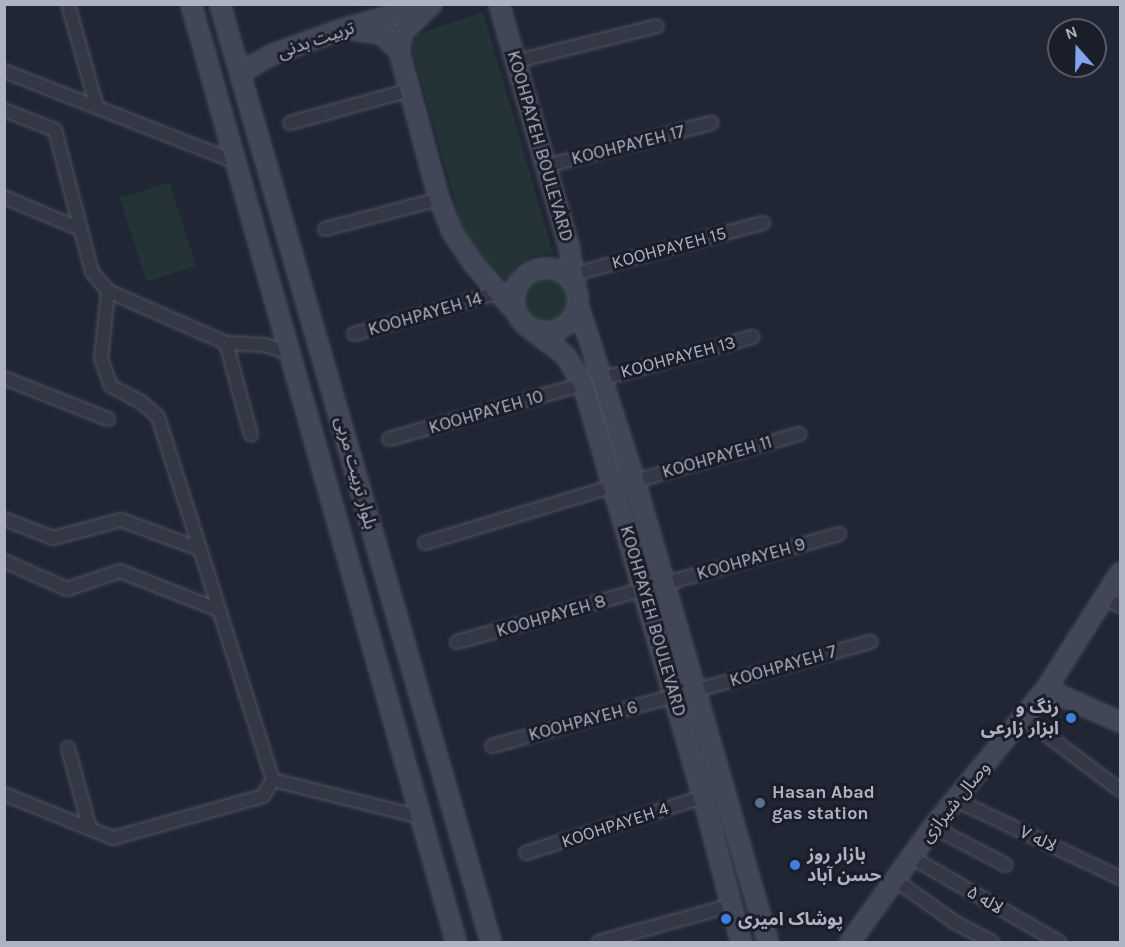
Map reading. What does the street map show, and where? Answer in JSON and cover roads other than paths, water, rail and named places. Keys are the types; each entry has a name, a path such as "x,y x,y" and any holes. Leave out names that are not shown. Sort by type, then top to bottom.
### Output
{"main road":[{"name":"بلوار تربیت مربی","path":"191,4 234,161 321,457 456,942"},
{"name":"بلوار تربیت مربی","path":"220,4 491,942"},
{"name":"KOOHPAYEH BOULEVARD","path":"499,4 546,166 576,290 697,690 768,942"},
{"name":"تربیت بدنی","path":"240,73 271,55 342,29 432,5"},
{"path":"399,51 403,32 432,5"},
{"path":"342,29 381,34 399,51"},
{"name":"KOOHPAYEH BOULEVARD","path":"399,51 439,199 453,233 496,293 520,318 565,355 583,384 703,797 741,942"},
{"path":"545,268 564,274 576,290 569,322 552,332 533,329 520,318 515,292 526,276 535,271 545,268"},
{"path":"304,399 313,408 322,410 330,405 333,390"},
{"path":"321,457 333,442 350,452"},
{"name":"وصال شیرازی","path":"850,942 933,827 1046,689 1120,573"},
{"path":"1046,689 1120,722"},
{"path":"674,696 697,690"}],"street":[{"path":"68,4 97,107"},
{"path":"517,61 657,26"},
{"path":"4,71 234,161"},
{"path":"290,123 410,90"},
{"path":"4,110 55,130 92,272 108,291 226,343 265,345 290,353"},
{"name":"KOOHPAYEH 17","path":"546,166 711,123"},
{"path":"4,197 80,229"},
{"path":"325,228 439,199"},
{"name":"KOOHPAYEH 15","path":"576,290 763,223"},
{"path":"4,794 113,838 263,796 273,780 158,417 141,402 111,386 101,359 108,291"},
{"name":"KOOHPAYEH 14","path":"354,334 496,293"},
{"name":"KOOHPAYEH 13","path":"604,378 752,337"},
{"path":"226,343 251,435"},
{"path":"4,378 108,419"},
{"name":"KOOHPAYEH 10","path":"389,439 583,384"},
{"name":"KOOHPAYEH 11","path":"635,481 799,434"},
{"path":"425,543 614,486"},
{"path":"4,519 53,538 121,519 200,549"},
{"name":"KOOHPAYEH 9","path":"664,584 839,534"},
{"path":"4,561 67,589 120,571 219,610"},
{"name":"KOOHPAYEH 8","path":"457,642 644,590"},
{"path":"1104,597 1120,606"},
{"name":"KOOHPAYEH 7","path":"697,690 870,642"},
{"name":"KOOHPAYEH 6","path":"492,746 674,696"},
{"path":"1024,718 1120,790"},
{"path":"68,748 90,829"},
{"path":"273,780 420,817"},
{"name":"KOOHPAYEH 4","path":"526,853 703,797"},
{"name":"لاله ۷","path":"956,800 1120,878"},
{"path":"933,827 1006,865"},
{"name":"لاله ۵","path":"911,857 1059,942"},
{"path":"894,879 956,923 992,942"},
{"path":"599,942 623,939 732,905"}],"place":[{"name":"رنگ و ابزار زارعی","path":"1071,718"},
{"name":"Hasan Abad gas station","path":"760,803"},
{"name":"بازار روز حسن آباد","path":"795,865"},
{"name":"پوشاک امیری","path":"726,919"}]}
